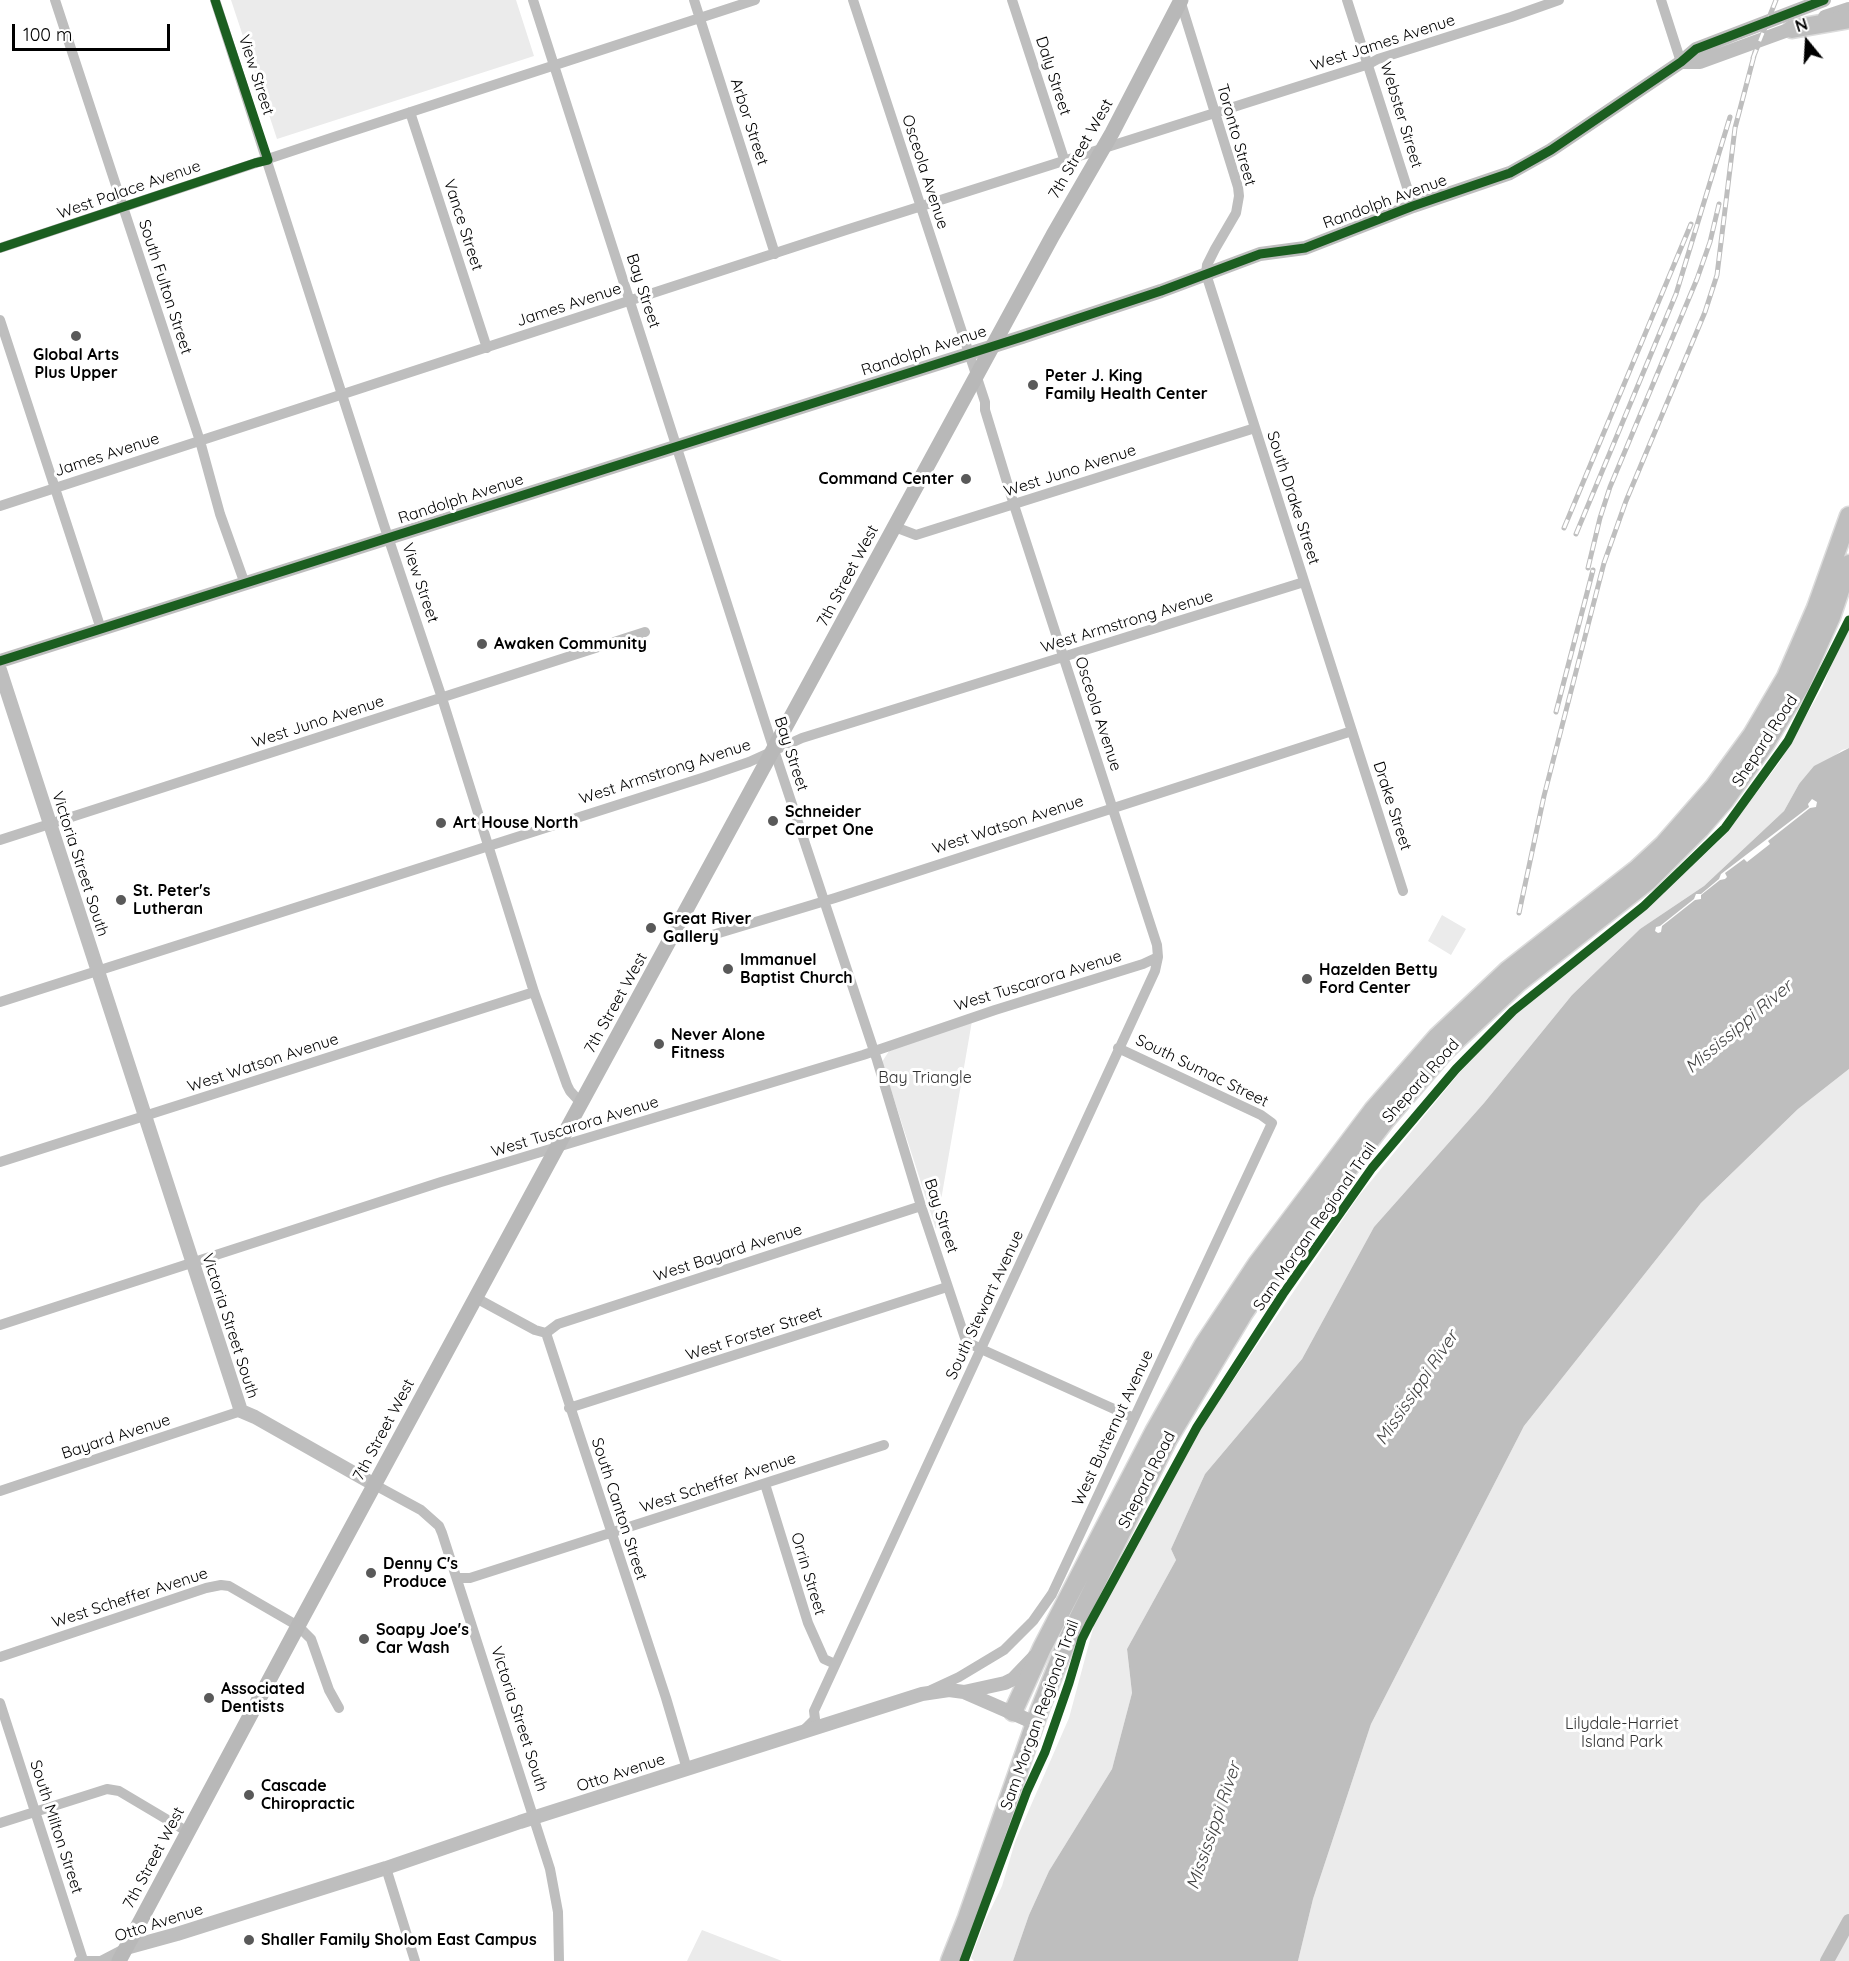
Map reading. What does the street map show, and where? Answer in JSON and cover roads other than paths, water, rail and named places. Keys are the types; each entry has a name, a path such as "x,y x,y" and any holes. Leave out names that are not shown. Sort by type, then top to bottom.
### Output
{"highway":[{"path":"1792,29 1849,19"},
{"name":"Shepard Road","path":"1013,1712 1042,1648 1154,1432 1204,1344 1286,1223 1373,1110 1437,1037 1508,970 1611,891 1664,844 1714,787 1752,735 1786,677 1816,608 1849,516"},
{"name":"Shepard Road","path":"950,1961 1053,1674 1081,1609 1168,1439 1218,1353 1276,1265 1384,1121 1446,1050 1518,983 1648,881 1700,829 1725,800 1765,744 1800,686 1831,616 1849,564"}],"main road":[{"name":"7th Street West","path":"123,1955 581,1103 1100,151 1112,134 1180,0"}],"street":[{"name":"South Fulton Street","path":"55,0 200,441 220,514 245,584"},
{"name":"View Street","path":"215,0 442,698 534,992 567,1084 581,1103"},
{"name":"Bay Street","path":"533,0 965,1338 981,1349 1134,1418"},
{"name":"Arbor Street","path":"693,0 775,254"},
{"name":"West Palace Avenue","path":"0,248 755,0"},
{"name":"Osceola Avenue","path":"853,0 985,402 985,410 1014,505 1157,945 1158,957"},
{"name":"Daly Street","path":"1012,0 1065,162"},
{"name":"Toronto Street","path":"1180,0 1216,112 1239,196 1236,213 1207,265 1206,274"},
{"name":"Webster Street","path":"1347,0 1413,206"},
{"name":"West James Avenue","path":"1216,112 1369,64 1378,59 1559,0"},
{"path":"1661,0 1681,62"},
{"name":"Randolph Avenue","path":"0,662 1134,300 1260,254 1305,248 1413,206 1495,179 1527,164 1681,62 1696,49 1824,0"},
{"name":"Randolph Avenue","path":"1681,62 1700,62 1849,9"},
{"name":"Vance Street","path":"410,112 487,348"},
{"name":"James Avenue","path":"0,506 1216,112"},
{"name":"South Drake Street","path":"1206,274 1352,731"},
{"path":"0,320 101,629"},
{"name":"West Juno Avenue","path":"895,527 916,535 1255,428"},
{"name":"West Armstrong Avenue","path":"0,1002 705,777 749,762 802,738 1304,582"},
{"name":"West Juno Avenue","path":"0,840 645,632"},
{"name":"Victoria Street South","path":"0,670 241,1411 421,1510 439,1526 554,1885 558,1912 559,1961"},
{"name":"West Watson Avenue","path":"673,936 699,939 1352,731"},
{"name":"Drake Street","path":"1352,731 1403,891"},
{"name":"South Stewart Avenue","path":"801,1732 815,1719 814,1711 835,1664 1155,971 1158,957"},
{"name":"West Tuscarora Avenue","path":"0,1325 558,1146 595,1137 874,1051 994,1010 1143,964 1158,957"},
{"name":"West Watson Avenue","path":"0,1162 534,992"},
{"name":"South Sumac Street","path":"1118,1048 1261,1115 1272,1123"},
{"name":"West Butternut Avenue","path":"922,1694 991,1659 1017,1639 1052,1594 1272,1123"},
{"name":"West Bayard Avenue","path":"546,1333 558,1324 921,1206"},
{"name":"West Forster Street","path":"569,1408 947,1287"},
{"path":"476,1298 535,1330 546,1333"},
{"name":"South Canton Street","path":"546,1333 687,1769"},
{"name":"Bayard Avenue","path":"0,1491 241,1411"},
{"name":"West Scheffer Avenue","path":"457,1578 470,1578 884,1445"},
{"name":"Orrin Street","path":"765,1484 808,1623 824,1659 835,1664"},
{"name":"West Scheffer Avenue","path":"0,1657 221,1585 230,1587 298,1626"},
{"path":"298,1626 311,1639 328,1690 339,1708"},
{"path":"964,1692 997,1686 1013,1679 1042,1648"},
{"name":"Otto Avenue","path":"81,1960 101,1961 123,1955 177,1934 922,1694 949,1690 964,1692 1035,1723"},
{"name":"South Milton Street","path":"0,1703 81,1960"},
{"path":"0,1823 107,1789 118,1791 188,1832"},
{"path":"387,1868 415,1961"},
{"path":"1827,1961 1849,1921"}],"water":[{"name":"Mississippi River","path":"1849,748 1849,1069 1798,1109 1701,1203 1524,1426 1371,1724 1313,1899 1298,1961 1013,1961 1029,1915 1049,1871 1112,1769 1132,1693 1127,1649 1176,1560 1171,1549 1205,1474 1302,1359 1374,1227 1484,1103 1572,995 1640,929 1704,886 1784,811 1799,784 1814,766"}],"railway":[{"path":"1753,58 1776,0"},
{"path":"1519,913 1544,796 1604,563 1626,501 1705,312 1717,275 1735,128 1755,52"},
{"path":"1576,534 1676,294 1730,117"},
{"path":"1588,568 1610,487 1697,279 1710,242 1719,204"},
{"path":"1564,528 1691,224"},
{"path":"1556,712 1593,570"}],"place":[{"name":"Global Arts Plus Upper","path":"76,336"},
{"name":"Peter J. King Family Health Center","path":"1033,385"},
{"name":"Command Center","path":"966,479"},
{"name":"Awaken Community","path":"482,644"},
{"name":"Schneider Carpet One","path":"773,821"},
{"name":"Art House North","path":"441,823"},
{"name":"St. Peter's Lutheran","path":"121,900"},
{"name":"Great River Gallery","path":"651,928"},
{"name":"Immanuel Baptist Church","path":"728,969"},
{"name":"Hazelden Betty Ford Center","path":"1307,979"},
{"name":"Never Alone Fitness","path":"659,1044"},
{"name":"Denny C's Produce","path":"371,1573"},
{"name":"Soapy Joe's Car Wash","path":"364,1639"},
{"name":"Associated Dentists","path":"209,1698"},
{"name":"Cascade Chiropractic","path":"249,1795"},
{"name":"Shaller Family Sholom East Campus","path":"249,1940"}],"park label":[{"name":"Bay Triangle","path":"925,1078"},
{"name":"Lilydale-Harriet Island Park","path":"1622,1733"}]}
